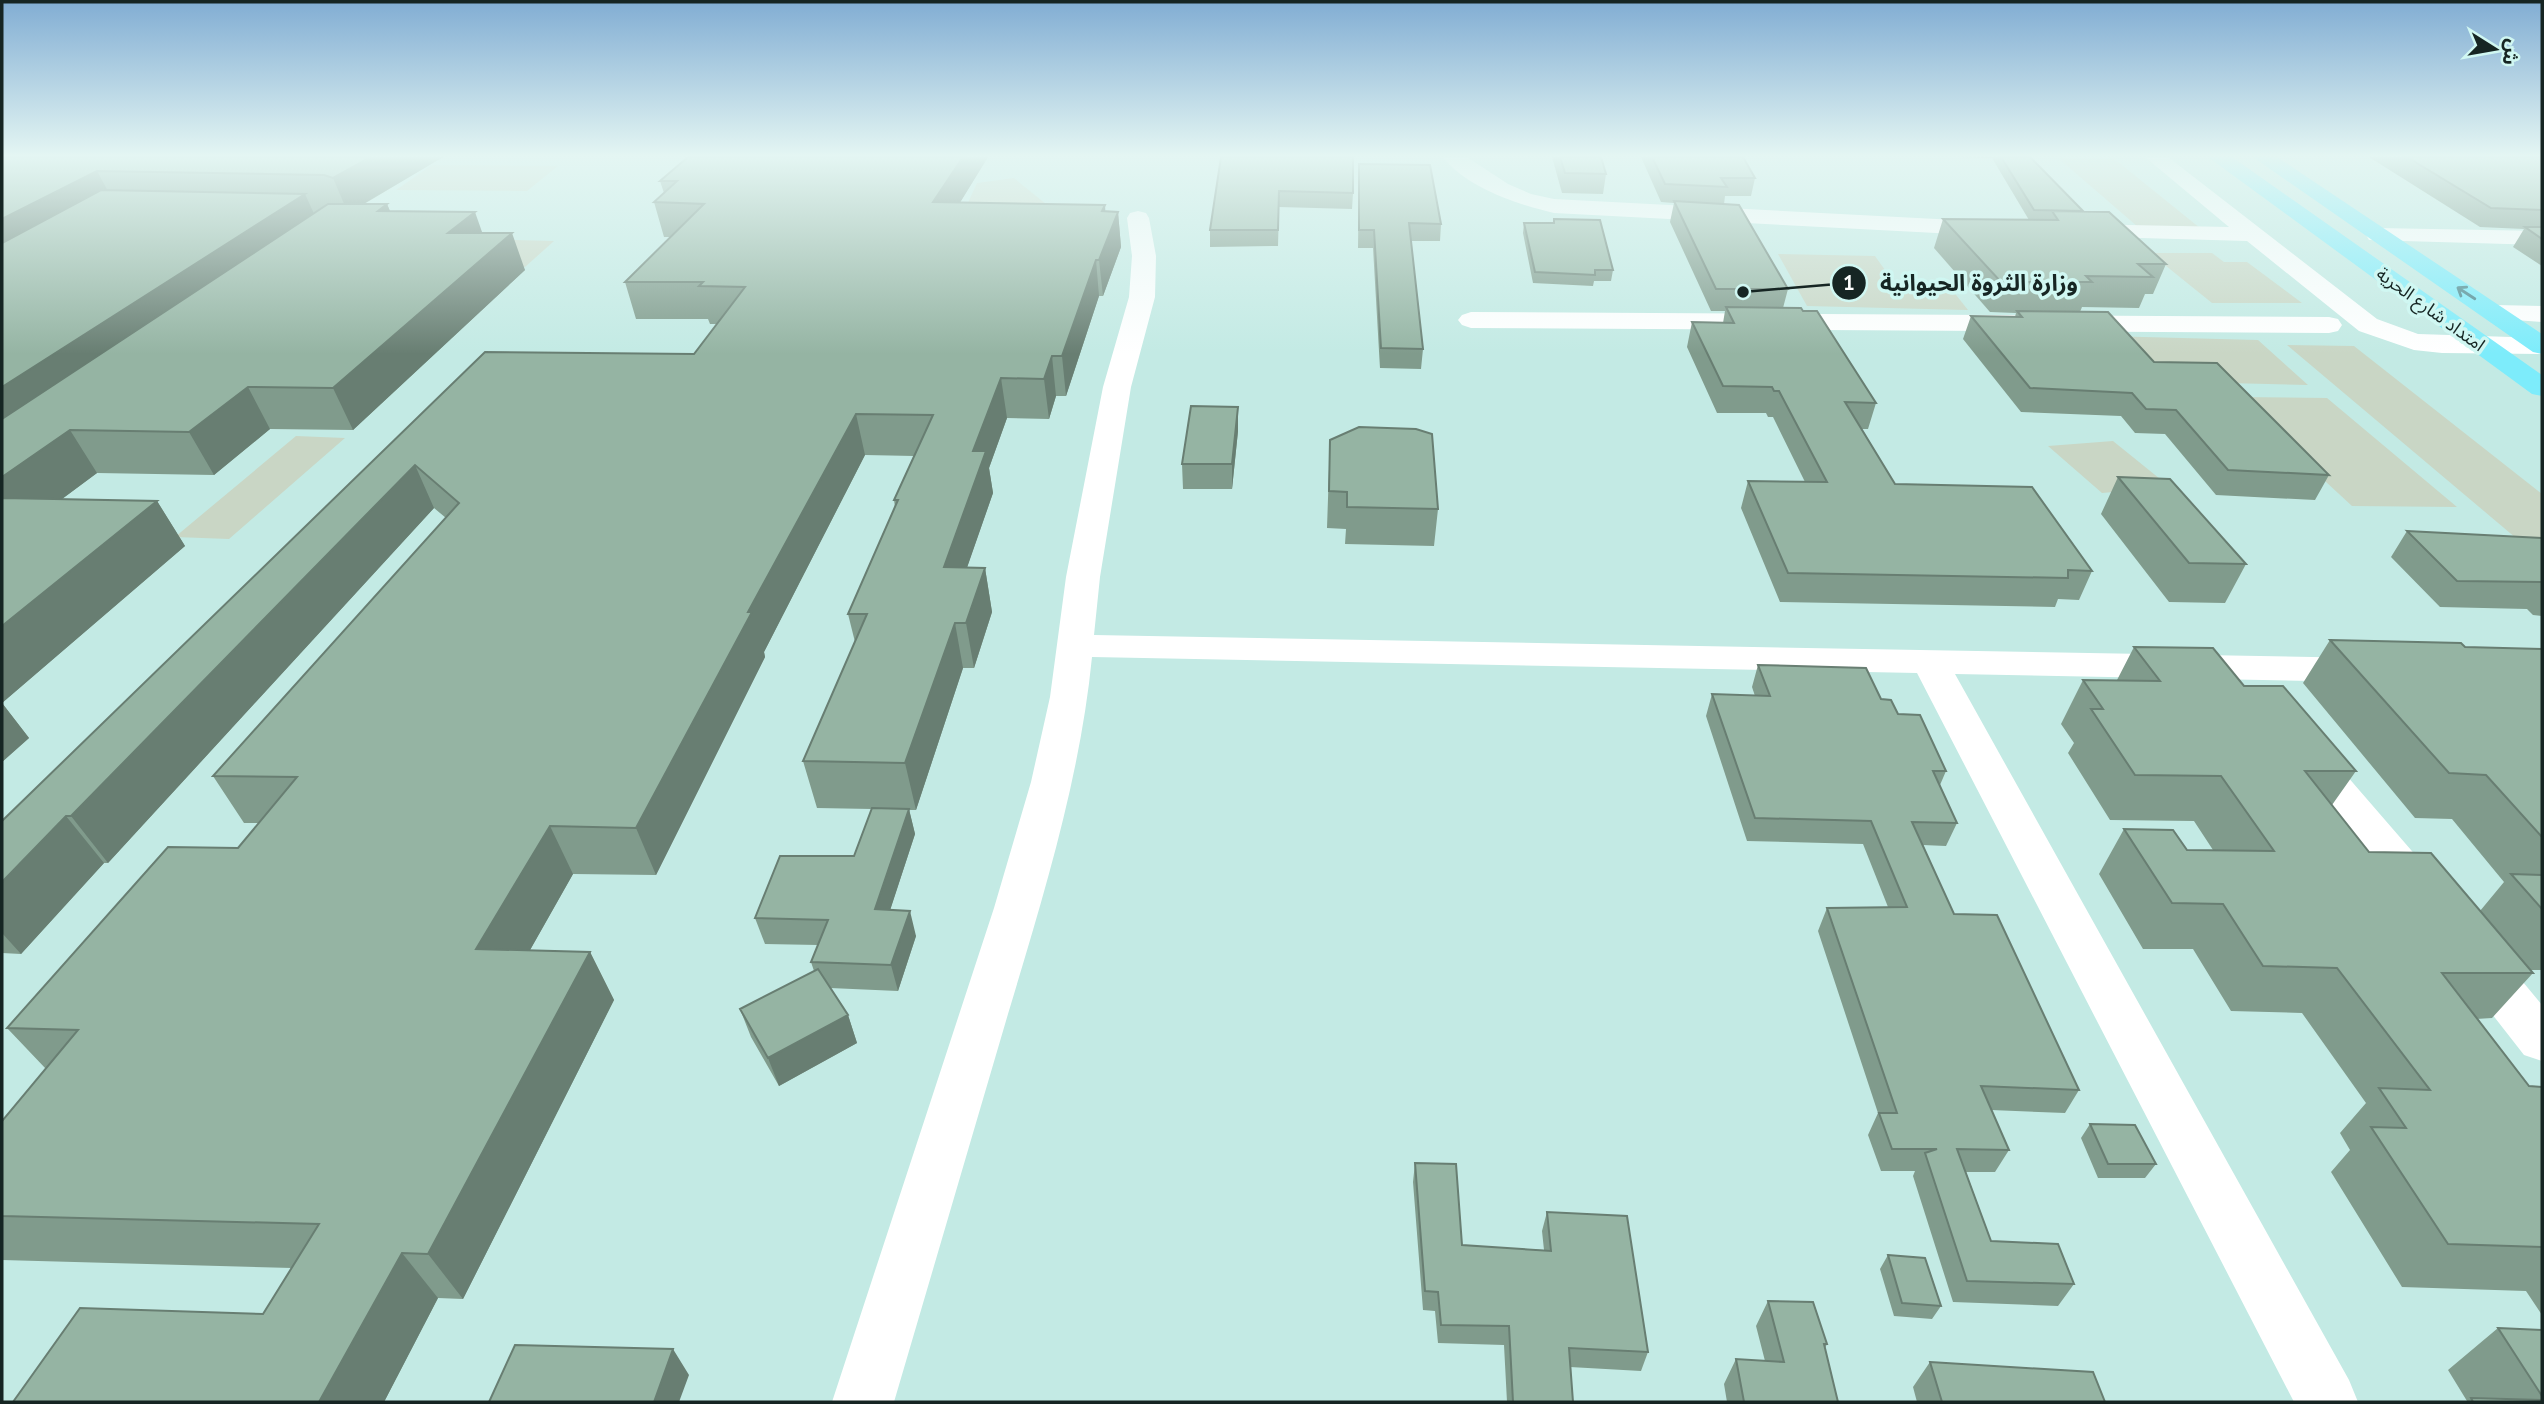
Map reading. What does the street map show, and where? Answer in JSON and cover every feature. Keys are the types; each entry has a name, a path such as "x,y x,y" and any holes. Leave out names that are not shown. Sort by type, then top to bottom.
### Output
{"main road":[{"name":"امتداد شارع الحرية","path":"2310,223 2542,388"},
{"name":"امتداد شارع الحرية","path":"2359,223 2542,346"}],"street":[{"path":"863,1402 1017,908 1052,782 1077,646 1083,577 1117,387 1142,297 1144,256 1139,223"},
{"path":"1874,223 2019,230"},
{"path":"2240,223 2368,326 2414,342 2542,346"},
{"path":"2061,231 2255,234"},
{"path":"2377,235 2542,238"},
{"path":"2496,313 2542,314"},
{"path":"1471,320 2329,325"},
{"path":"1077,646 2400,671"},
{"path":"1930,663 2327,1402"},
{"path":"2235,667 2542,1040"}],"green space":[{"path":"2133,223 2193,223 2200,228 2138,227"},
{"path":"514,240 554,241 525,267 483,266"},
{"path":"2150,253 2212,253 2224,262 2247,262 2302,303 2212,303"},
{"path":"1778,254 1875,256 1895,284 1949,286 1968,310 1807,306"},
{"path":"2105,336 2258,340 2308,385 2146,381"},
{"path":"2287,345 2354,346 2542,494 2542,560"},
{"path":"2234,397 2327,398 2457,507 2352,506"},
{"path":"296,436 345,438 229,539 175,537"},
{"path":"2113,441 2170,487 2102,493 2048,446"}],"building":[{"path":"40,223 260,223 2,387 2,243"},
{"path":"300,223 461,223 448,233 512,233 333,388 248,387 189,432 70,430 2,477 2,419"},
{"path":"685,223 1114,223 1099,260 1096,260 1062,356 1052,356 1044,379 1001,378 973,451 986,451 944,567 985,568 966,623 955,623 905,763 803,761 867,614 848,614 898,500 894,500 933,415 856,414 748,612 752,612 636,828 550,826 476,949 590,952 428,1254 402,1253 319,1402 13,1402 80,1308 263,1314 319,1224 2,1216 2,1121 78,1030 7,1028 168,847 238,848 297,777 213,776 459,503 415,465 71,816 66,816 2,882 2,821 485,352 694,354 745,287 699,286 703,282 625,282"},
{"path":"1211,223 1278,223 1278,230 1210,230"},
{"path":"1359,223 1441,223 1409,223 1423,349 1381,348 1374,230 1359,230"},
{"path":"1524,223 1601,223 1613,270 1595,270 1595,275 1535,272"},
{"path":"1684,223 1749,223 1788,289 1716,289"},
{"path":"1946,223 2121,223 2166,264 2138,264 2153,277 2086,276 2092,282 2001,282"},
{"path":"2525,227 2542,227 2542,239"},
{"path":"1726,307 1801,308 1803,311 1817,311 1876,403 1845,402 1895,484 2032,487 2092,571 2068,570 2068,578 1788,573 1748,481 1827,482 1779,391 1774,391 1772,387 1723,386 1692,322 1734,323"},
{"path":"2017,311 2108,312 2154,362 2217,363 2329,475 2228,470 2176,410 2146,409 2132,393 2030,388 1971,316 2022,317"},
{"path":"1191,406 1238,407 1232,464 1182,464"},
{"path":"1359,427 1416,429 1432,434 1438,509 1347,507 1347,492 1329,491 1330,440"},
{"path":"2118,477 2170,479 2246,564 2189,563"},
{"path":"2,498 157,501 2,626"},
{"path":"2407,531 2542,538 2542,582 2457,581"},
{"path":"2330,640 2461,643 2465,647 2542,649 2542,837 2486,775 2449,773"},
{"path":"2134,647 2213,648 2244,686 2283,686 2356,771 2305,771 2369,852 2431,853 2533,973 2442,973 2529,1086 2542,1087 2542,1247 2448,1244 2371,1127 2406,1128 2379,1088 2430,1090 2337,968 2263,966 2223,904 2172,903 2124,829 2173,830 2187,850 2274,851 2221,776 2135,775 2091,709 2103,709 2083,680 2160,681"},
{"path":"1758,665 1866,668 1881,699 1891,700 1898,714 1920,715 1946,771 1933,771 1957,823 1912,822 1954,914 1997,915 2079,1090 1981,1086 2009,1150 1957,1149 1991,1241 2058,1244 2074,1284 1967,1281 1925,1153 1937,1149 1892,1149 1879,1113 1897,1113 1827,908 1907,907 1871,821 1755,818 1712,694 1770,696"},
{"path":"872,808 909,809 875,909 910,911 891,965 811,962 828,920 755,918 780,856 854,856"},
{"path":"2511,874 2542,875 2542,909"},
{"path":"818,969 848,1015 768,1058 740,1009"},
{"path":"2090,1124 2135,1125 2156,1164 2108,1164"},
{"path":"1415,1163 1456,1164 1462,1245 1551,1251 1547,1212 1627,1216 1648,1352 1569,1348 1573,1402 1513,1402 1509,1326 1441,1325 1438,1292 1425,1291"},
{"path":"1888,1255 1925,1258 1941,1306 1902,1303"},
{"path":"1768,1301 1813,1302 1827,1344 1824,1344 1838,1402 1744,1402 1736,1359 1784,1362"},
{"path":"2498,1328 2542,1330 2542,1396"},
{"path":"515,1345 673,1349 654,1402 489,1402"},
{"path":"1930,1362 2093,1372 2105,1402 1942,1402"},
{"path":"2471,1398 2542,1400 2542,1402 2473,1402"}],"place":[{"name":"وزارة الثروة الحيوانية","path":"1743,292"}]}
